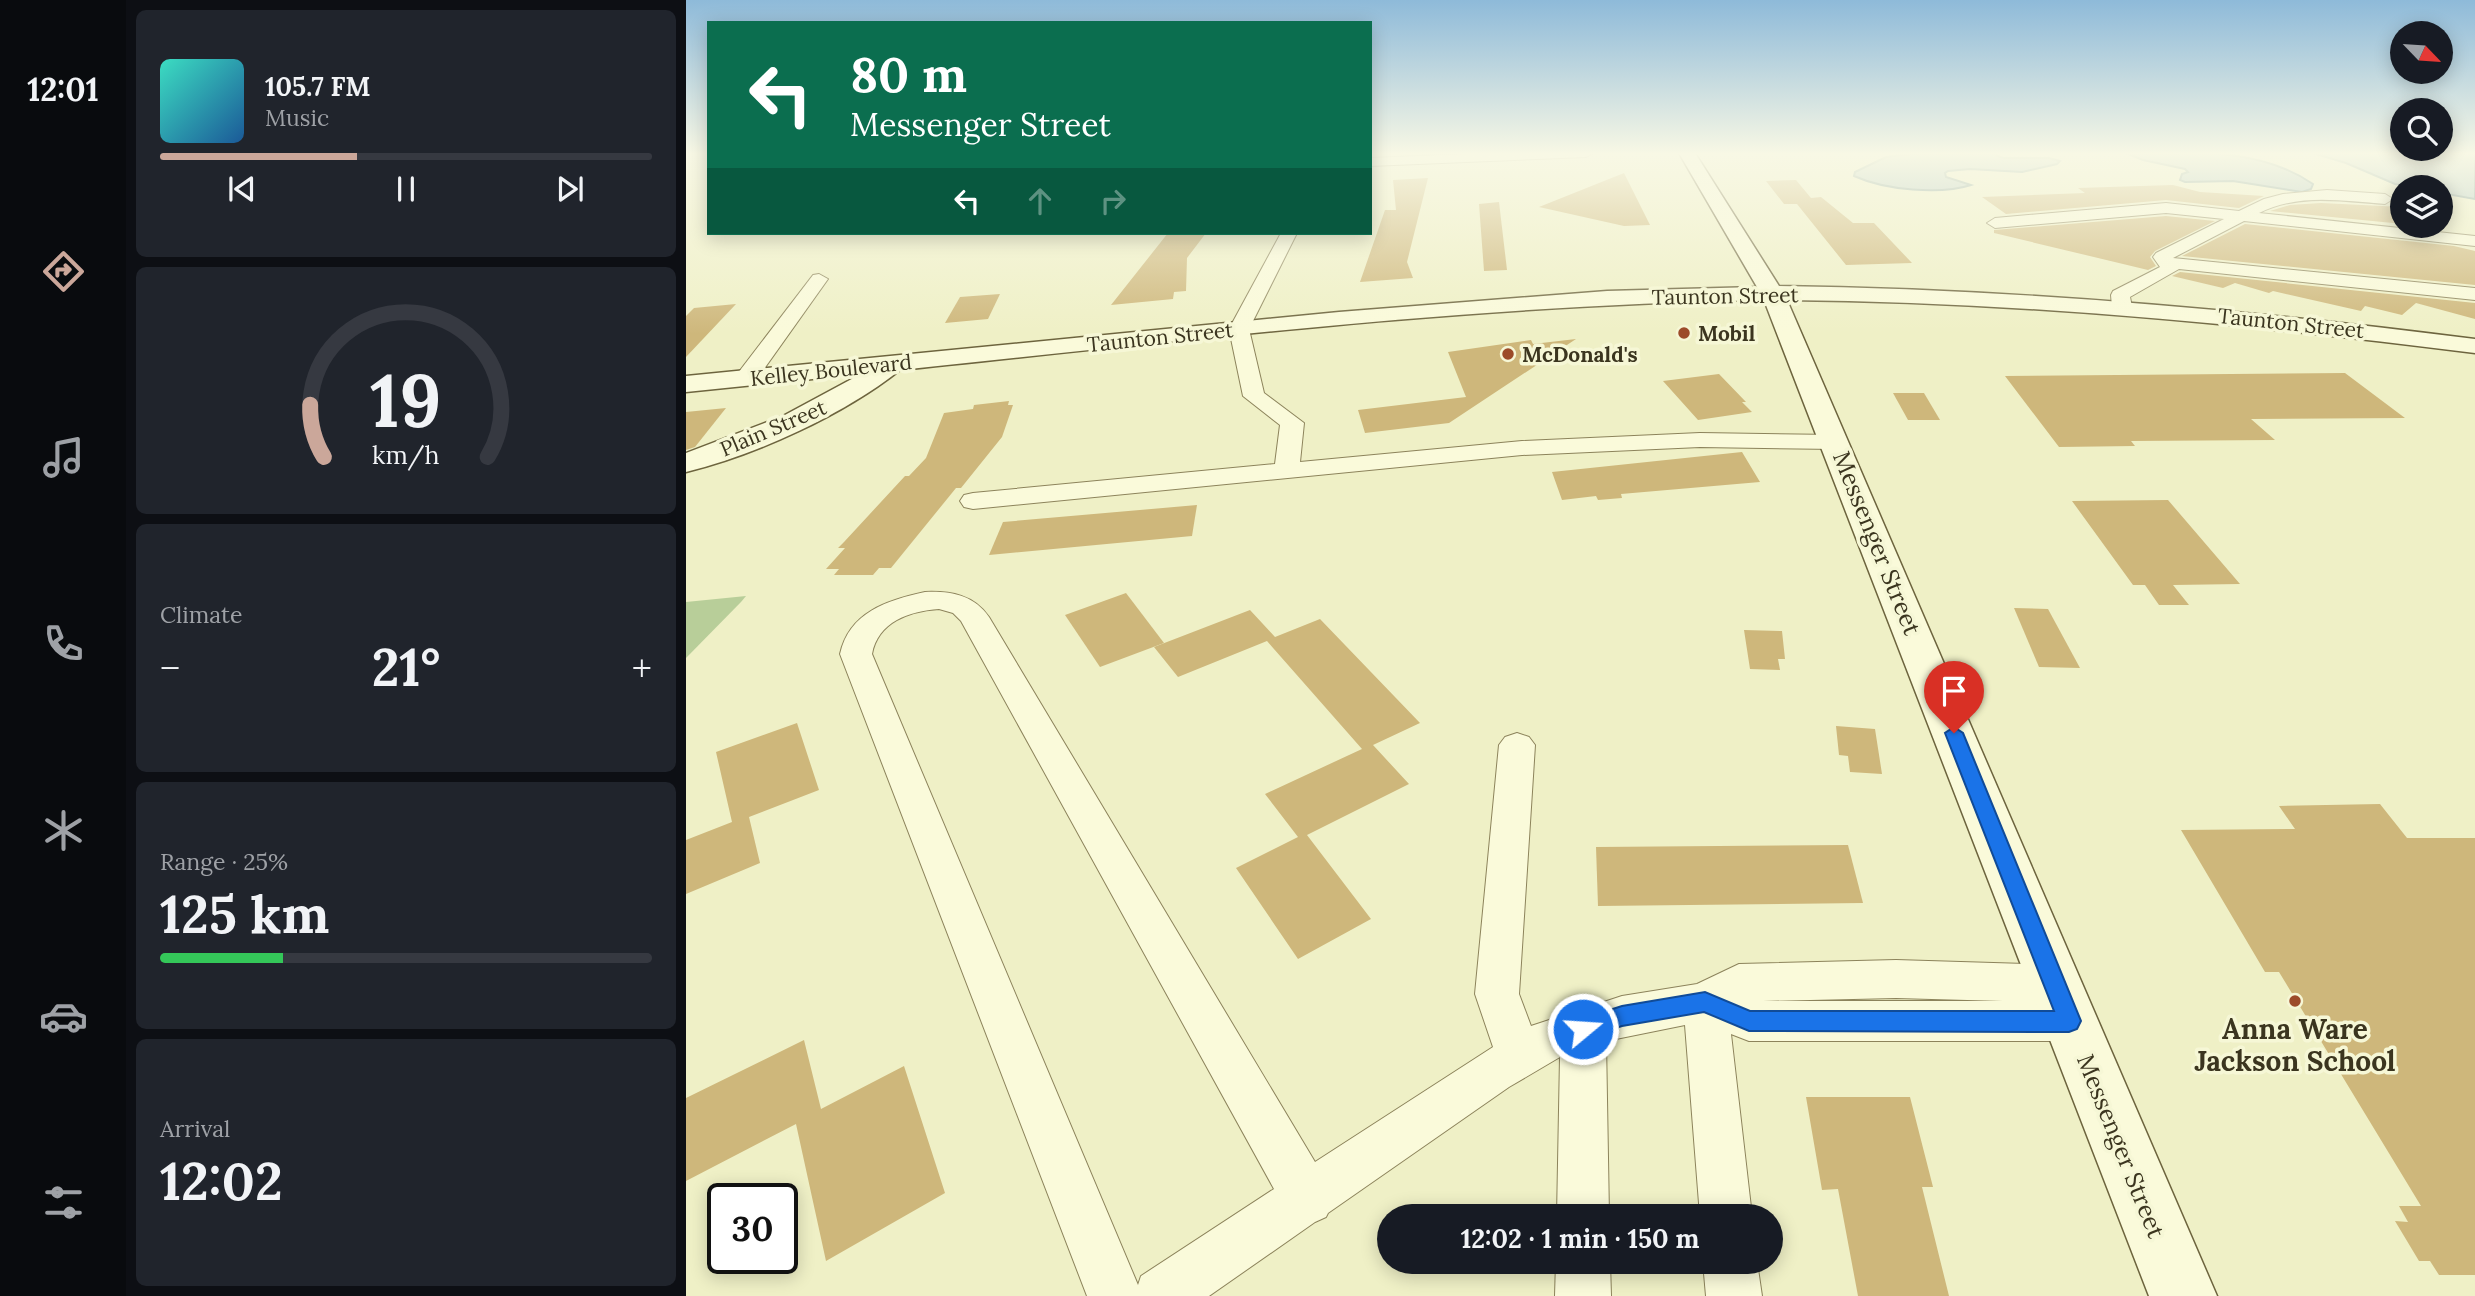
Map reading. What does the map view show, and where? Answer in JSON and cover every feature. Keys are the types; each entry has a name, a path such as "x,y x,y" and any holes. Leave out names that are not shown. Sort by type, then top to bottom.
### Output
{"main road":[{"name":"Messenger Street","path":"1722,213 1773,295 1836,442 2183,1296"},
{"name":"Taunton Street","path":"976,356 1239,329 1664,295 1936,296 2122,307 2315,324 2475,346"},
{"name":"Kelley Boulevard","path":"686,384 976,356"},
{"name":"Plain Street","path":"686,463 833,403 865,386 892,364"}],"street":[{"path":"1995,223 2104,213"},
{"path":"2213,213 2475,241"},
{"path":"2122,307 2120,295 2170,269 2162,257 2250,213"},
{"path":"1287,471 1292,423 1254,396 1239,329 1288,235"},
{"path":"2168,263 2475,294"},
{"path":"746,378 819,279"},
{"path":"973,501 1522,447 1700,440 1836,442"},
{"path":"1115,1296 856,654 859,639 866,629 890,612 923,602 939,601 963,606 974,617 1308,1199"},
{"path":"1517,745 1497,994 1519,1056"},
{"path":"1161,1296 1492,1072 1546,1041 1622,1016 1705,1002 1739,983 1896,979 2062,1003"},
{"path":"1705,1002 1725,1204"},
{"path":"1583,1029 1583,1204"},
{"path":"1583,1274 1583,1296"},
{"path":"1731,1274 1734,1296"}],"green space":[{"path":"746,596 741,602 686,658 686,602"}],"building":[{"path":"1384,213 1419,213 1407,262 1413,278 1360,282"},
{"path":"1480,213 1500,213 1507,270 1484,271"},
{"path":"1568,213 1644,213 1650,225 1624,226"},
{"path":"1805,213 1841,213 1853,223 1874,223 1912,263 1846,265"},
{"path":"2295,213 2390,213 2390,223"},
{"path":"2166,216 2215,221 2155,251 2150,257 2156,266 2148,270 1994,233 1994,230"},
{"path":"2245,224 2454,246 2475,251 2475,285 2182,256"},
{"path":"1166,235 1204,235 1187,258 1186,291 1174,292 1173,299 1111,305"},
{"path":"2180,272 2475,303 2475,319 2416,303 2402,315 2365,306 2361,311 2273,291 2269,293 2235,283 2223,288 2172,276"},
{"path":"1000,294 988,319 945,323 960,297"},
{"path":"736,304 686,357 686,316 694,308"},
{"path":"1576,339 1449,423 1365,433 1358,410 1466,397 1448,352 1531,340 1533,344"},
{"path":"2345,373 2405,418 2251,419 2275,440 2131,441 2135,446 2059,447 2005,376"},
{"path":"1719,374 1752,412 1698,420 1663,381"},
{"path":"1893,393 1924,393 1940,420 1908,420"},
{"path":"1009,401 1008,405 1013,405 1002,437 961,488 956,488 891,568 879,568 873,575 834,575 839,569 826,569 845,548 838,548 905,476 909,476 926,458 944,413 973,409 974,405"},
{"path":"726,408 695,447 686,450 686,412"},
{"path":"1742,452 1760,482 1621,494 1622,498 1598,500 1596,496 1562,500 1552,472"},
{"path":"2168,500 2240,584 2173,585 2189,605 2159,605 2145,585 2133,585 2072,501"},
{"path":"1197,505 1192,536 989,555 1003,522"},
{"path":"1126,593 1164,643 1100,667 1065,615"},
{"path":"2014,608 2048,609 2080,668 2039,667"},
{"path":"1250,610 1275,637 1320,619 1420,723 1373,745 1409,784 1307,835 1371,919 1298,959 1236,868 1298,837 1265,794 1362,749 1267,641 1178,677 1154,647"},
{"path":"1744,630 1782,631 1785,659 1778,659 1780,670 1750,669"},
{"path":"797,723 819,790 749,817 760,863 686,894 686,840 732,822 716,752"},
{"path":"1836,726 1875,729 1882,774 1850,772 1848,756 1839,755"},
{"path":"2380,804 2407,838 2475,838 2475,1275 2439,1275 2430,1261 2419,1261 2395,1221 2408,1222 2399,1206 2421,1206 2279,972 2265,972 2181,830 2295,829 2279,806"},
{"path":"1848,845 1863,903 1598,906 1596,847"},
{"path":"804,1040 821,1109 904,1066 945,1193 826,1261 796,1124 686,1181 686,1098"},
{"path":"1806,1097 1910,1097 1933,1187 1922,1187 1949,1296 1858,1296 1838,1189 1822,1190"}],"place":[{"name":"Mobil","path":"1684,333"},
{"name":"McDonald's","path":"1508,354"},
{"name":"Anna Ware Jackson School","path":"2295,1001"}],"route":[{"path":"1583,1029 1622,1016 1705,1002 1749,1021 2069,1021 1954,733"}]}
